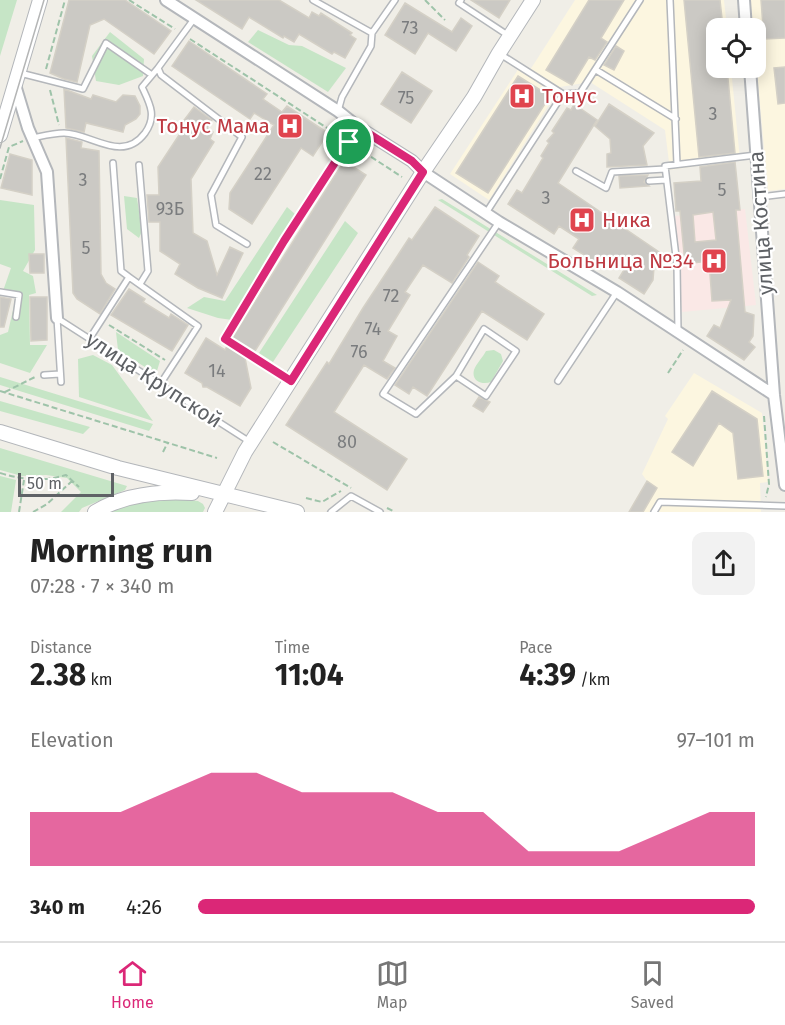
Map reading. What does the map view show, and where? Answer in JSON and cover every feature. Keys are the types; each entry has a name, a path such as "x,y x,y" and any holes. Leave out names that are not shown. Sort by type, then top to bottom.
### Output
{"main road":[{"path":"0,135 40,0"},
{"path":"214,512 251,443 423,172 474,97 533,0"},
{"path":"0,432 118,468 297,512"},
{"path":"95,512 134,497 168,492 224,495"}],"street":[{"path":"165,0 338,111 358,127 412,161 423,172 499,222 617,292 780,395"},
{"path":"744,0 745,18"},
{"name":"улица Костина","path":"751,78 759,197 780,395 785,485"},
{"path":"17,79 32,138 47,172 57,318"}],"lane":[{"path":"313,0 372,33"},
{"path":"338,111 342,97 371,46 372,33 394,0"},
{"path":"461,0 459,3 509,36"},
{"path":"499,53 563,94 580,93 640,0"},
{"path":"670,0 677,164"},
{"path":"32,138 66,133 121,147 139,142 152,124 153,109 142,87 194,19"},
{"path":"17,79 47,80 82,89 106,43 152,75"},
{"path":"158,68 161,75 242,137 211,195 216,225 247,244"},
{"path":"596,70 676,119"},
{"path":"486,213 563,94"},
{"path":"291,381 225,339 284,241 358,127"},
{"path":"678,332 677,266 665,166 756,155"},
{"path":"113,163 121,271 198,326 160,383"},
{"path":"139,165 148,271 140,284"},
{"path":"576,171 606,188 612,172 665,169"},
{"path":"649,181 666,180"},
{"path":"759,197 785,194"},
{"path":"456,376 486,396 516,351 484,329 456,376 416,414 383,394 499,222"},
{"path":"90,338 129,277"},
{"path":"0,292 19,295 16,317"},
{"path":"558,381 617,292"},
{"path":"57,318 61,381"},
{"name":"улица Крупской","path":"57,318 251,443"},
{"path":"44,375 60,374"},
{"path":"331,512 351,496 380,512"},
{"path":"654,512 660,502 785,506"}],"path":[{"path":"61,134 46,70 65,0"},
{"path":"129,0 402,177"},
{"path":"425,0 445,20"},
{"path":"0,179 9,147 32,138"},
{"path":"101,320 173,365"},
{"path":"668,373 689,339"},
{"path":"2,392 44,375"},
{"path":"2,392 217,458"},
{"path":"763,408 769,484 767,506"},
{"path":"163,452 168,442"},
{"path":"273,442 358,492"},
{"path":"0,473 24,480 66,475 79,487"},
{"path":"19,512 24,480"},
{"path":"33,512 47,504 72,481"},
{"path":"306,498 322,502 349,487"},
{"path":"386,507 395,512"}],"shaded area":[{"path":"575,0 724,0 726,18 706,18 706,78 732,78 740,160 670,170 665,130 590,82 560,87 489,200 450,174 521,65 530,70"},
{"path":"750,0 785,0 785,189 768,191 758,78 766,78 766,18 752,18"},
{"name":"Больница №34","path":"745,209 756,305 682,312 674,216"},
{"path":"694,373 762,413 768,482 760,483 761,512 629,512 647,481 642,474 668,419 665,416"}],"green space":[{"path":"0,0 17,0 0,56"},
{"path":"258,30 289,45 302,46 346,68 328,92 248,42"},
{"path":"110,32 144,59 143,76 119,85 96,81 92,56"},
{"path":"124,196 137,198 142,231 139,238 127,229"},
{"path":"442,199 597,295 592,296 438,200"},
{"path":"0,200 34,205 35,250 23,271 33,276 36,293 29,295 30,345 47,345 30,373 0,363 0,335 8,332 16,297 3,291 11,268 0,264"},
{"path":"287,207 303,221 239,321 218,318 187,308 204,297 225,301"},
{"path":"345,221 358,233 273,362 259,353"},
{"path":"116,332 160,361 156,374 118,350"},
{"path":"494,350 501,354 503,361 491,382 478,382 474,377 475,368 486,351"},
{"path":"93,355 112,365 153,421 79,397 78,359"},
{"path":"0,377 153,424 149,431 0,385"},
{"path":"0,401 90,427 83,434 0,411"},
{"path":"0,448 127,486 125,490 82,508 79,512 61,512 81,492 67,478 46,475 22,476 0,470"},
{"path":"0,476 16,480 11,512 0,512"},
{"path":"177,499 198,501 205,508 203,512 110,512 143,502"}],"building":[{"path":"69,0 125,0 171,31 154,54 104,19 90,25 77,82 64,79 50,73"},
{"path":"196,0 279,0 309,18 312,12 319,16 321,13 352,33 350,35 356,39 345,58 334,52 332,54 299,34 294,42 284,36 283,38 249,17 242,29"},
{"path":"471,0 510,0 499,18"},
{"path":"589,0 624,0 601,38 607,42 595,60 589,57 572,85 546,70"},
{"path":"684,0 720,0 722,18 706,18 706,78 728,78 735,153 699,157"},
{"path":"761,0 785,0 785,38 766,39 766,18 762,18"},
{"path":"405,3 452,32 461,18 472,26 456,51 428,33 415,54 385,35"},
{"path":"189,41 267,94 263,99 282,112 287,106 328,133 313,156 301,148 252,224 229,209 230,193 274,125 254,113 250,119 172,66"},
{"path":"616,46 624,51 614,70 604,65"},
{"path":"785,67 785,103 778,104 774,68"},
{"path":"402,72 432,91 411,123 381,104"},
{"path":"518,76 550,96 488,193 456,173"},
{"path":"64,89 91,99 93,95 116,102 123,95 135,96 140,106 140,114 125,125 123,132 86,123 84,132 66,128"},
{"path":"574,104 597,120 558,183 662,254 654,267 653,280 644,294 619,278 624,270 605,257 600,265 573,248 579,239 559,226 554,234 508,204 517,190 522,193 543,158 541,156 549,143 547,141 554,133 552,131 567,108 571,110"},
{"path":"609,104 654,133 643,146 647,165 607,167 607,154 611,153 610,139 595,126"},
{"path":"194,107 212,120 207,128 213,132 210,139 214,142 191,179 193,233 207,241 217,275 230,247 243,253 222,298 198,288 175,274 180,264 160,251 160,222 149,222 147,195 159,195 158,167 185,126 182,123"},
{"path":"66,138 82,142 81,148 99,151 101,274 106,283 115,289 100,314 77,299 73,293"},
{"path":"10,154 32,160 32,195 1,188"},
{"path":"344,161 366,175 255,351 232,338"},
{"path":"735,162 740,210 736,210 745,312 754,315 753,336 749,342 755,347 744,360 707,336 714,325 720,328 731,300 712,301 709,261 685,264 680,211 676,211 674,183 701,181 700,167","holes":["713,212 716,240 695,242 693,215"]},
{"path":"648,175 644,182 649,186 620,188 619,176"},
{"path":"435,207 479,236 467,255 469,257 452,283 423,265 405,292 410,295 388,331 397,336 383,361 395,368 387,379 364,365 334,412 407,459 387,490 286,425 327,362 329,364 409,238 412,240"},
{"path":"29,254 44,254 44,273 30,273"},
{"path":"478,262 499,276 495,282 544,314 527,340 482,311 427,396 413,387 409,394 395,385"},
{"path":"129,289 145,299 143,302 169,318 171,314 188,325 172,351 111,315"},
{"path":"0,297 11,299 4,327 0,327"},
{"path":"30,297 47,297 47,340 31,341"},
{"path":"206,338 225,350 227,346 245,358 251,388 240,406 207,387 203,387 202,383 185,373"},
{"path":"712,391 757,419 763,476 738,479 733,433 719,423 693,466 672,452"},
{"path":"479,397 490,402 483,412 473,406"},
{"path":"647,481 657,488 643,512 629,512"}],"tram line":[{"path":"0,148 44,0"}],"place":[{"name":"Тонус","path":"522,96"},
{"name":"Тонус Мама","path":"290,126"},
{"name":"Ника","path":"582,220"},
{"name":"Больница №34","path":"714,261"}],"route":[{"path":"358,127 412,161 423,172 291,381 225,339 284,241 349,142 358,127"}]}
